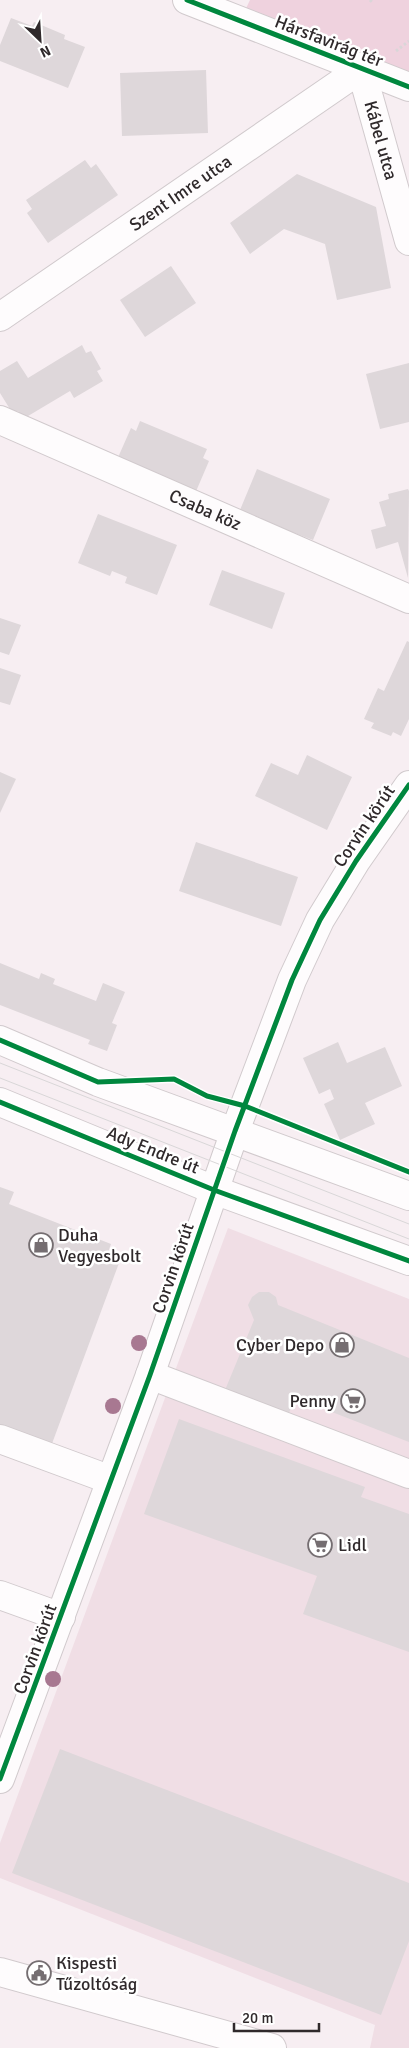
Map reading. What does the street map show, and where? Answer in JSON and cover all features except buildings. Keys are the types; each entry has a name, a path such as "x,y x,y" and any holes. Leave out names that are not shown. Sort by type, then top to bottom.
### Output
{"street":[{"name":"Hársfavirág tér","path":"187,0 245,10 362,69 409,87"},
{"name":"Kábel utca","path":"362,69 409,241"},
{"name":"Szent Imre utca","path":"0,317 362,69"},
{"name":"Csaba köz","path":"0,420 409,600"},
{"name":"Corvin körút","path":"0,1779 150,1375 235,1131 292,980 320,920 356,861 409,785"},
{"path":"0,1040 98,1082 409,1196"},
{"name":"Ady Endre út","path":"0,1102 214,1190 409,1261"},
{"path":"150,1375 409,1474"},
{"path":"0,1439 111,1480"},
{"path":"0,1594 61,1617"},
{"path":"0,1972 272,2048"}],"path":[{"path":"394,53 409,41"}],"shaded area":[{"path":"250,0 409,0 409,87 240,21"},
{"path":"228,1228 409,1299 409,2048 370,2048 375,2025 0,1878 0,1843"}],"tram line":[{"path":"0,1063 409,1224"},
{"path":"0,1078 409,1239"}],"cycle path":[{"path":"187,0 409,87"},
{"path":"0,1779 150,1375 235,1131 292,980 320,920 356,861 409,785"},
{"path":"0,1040 98,1082 174,1079 207,1096 245,1106 409,1172"},
{"path":"0,1102 214,1190 409,1261"}],"place":[{"name":"Duha Vegyesbolt","path":"41,1245"},
{"name":"Cyber Depo","path":"342,1345"},
{"name":"Penny","path":"353,1401"},
{"name":"Lidl","path":"320,1545"},
{"name":"Kispesti Tűzoltóság","path":"39,1973"}]}
